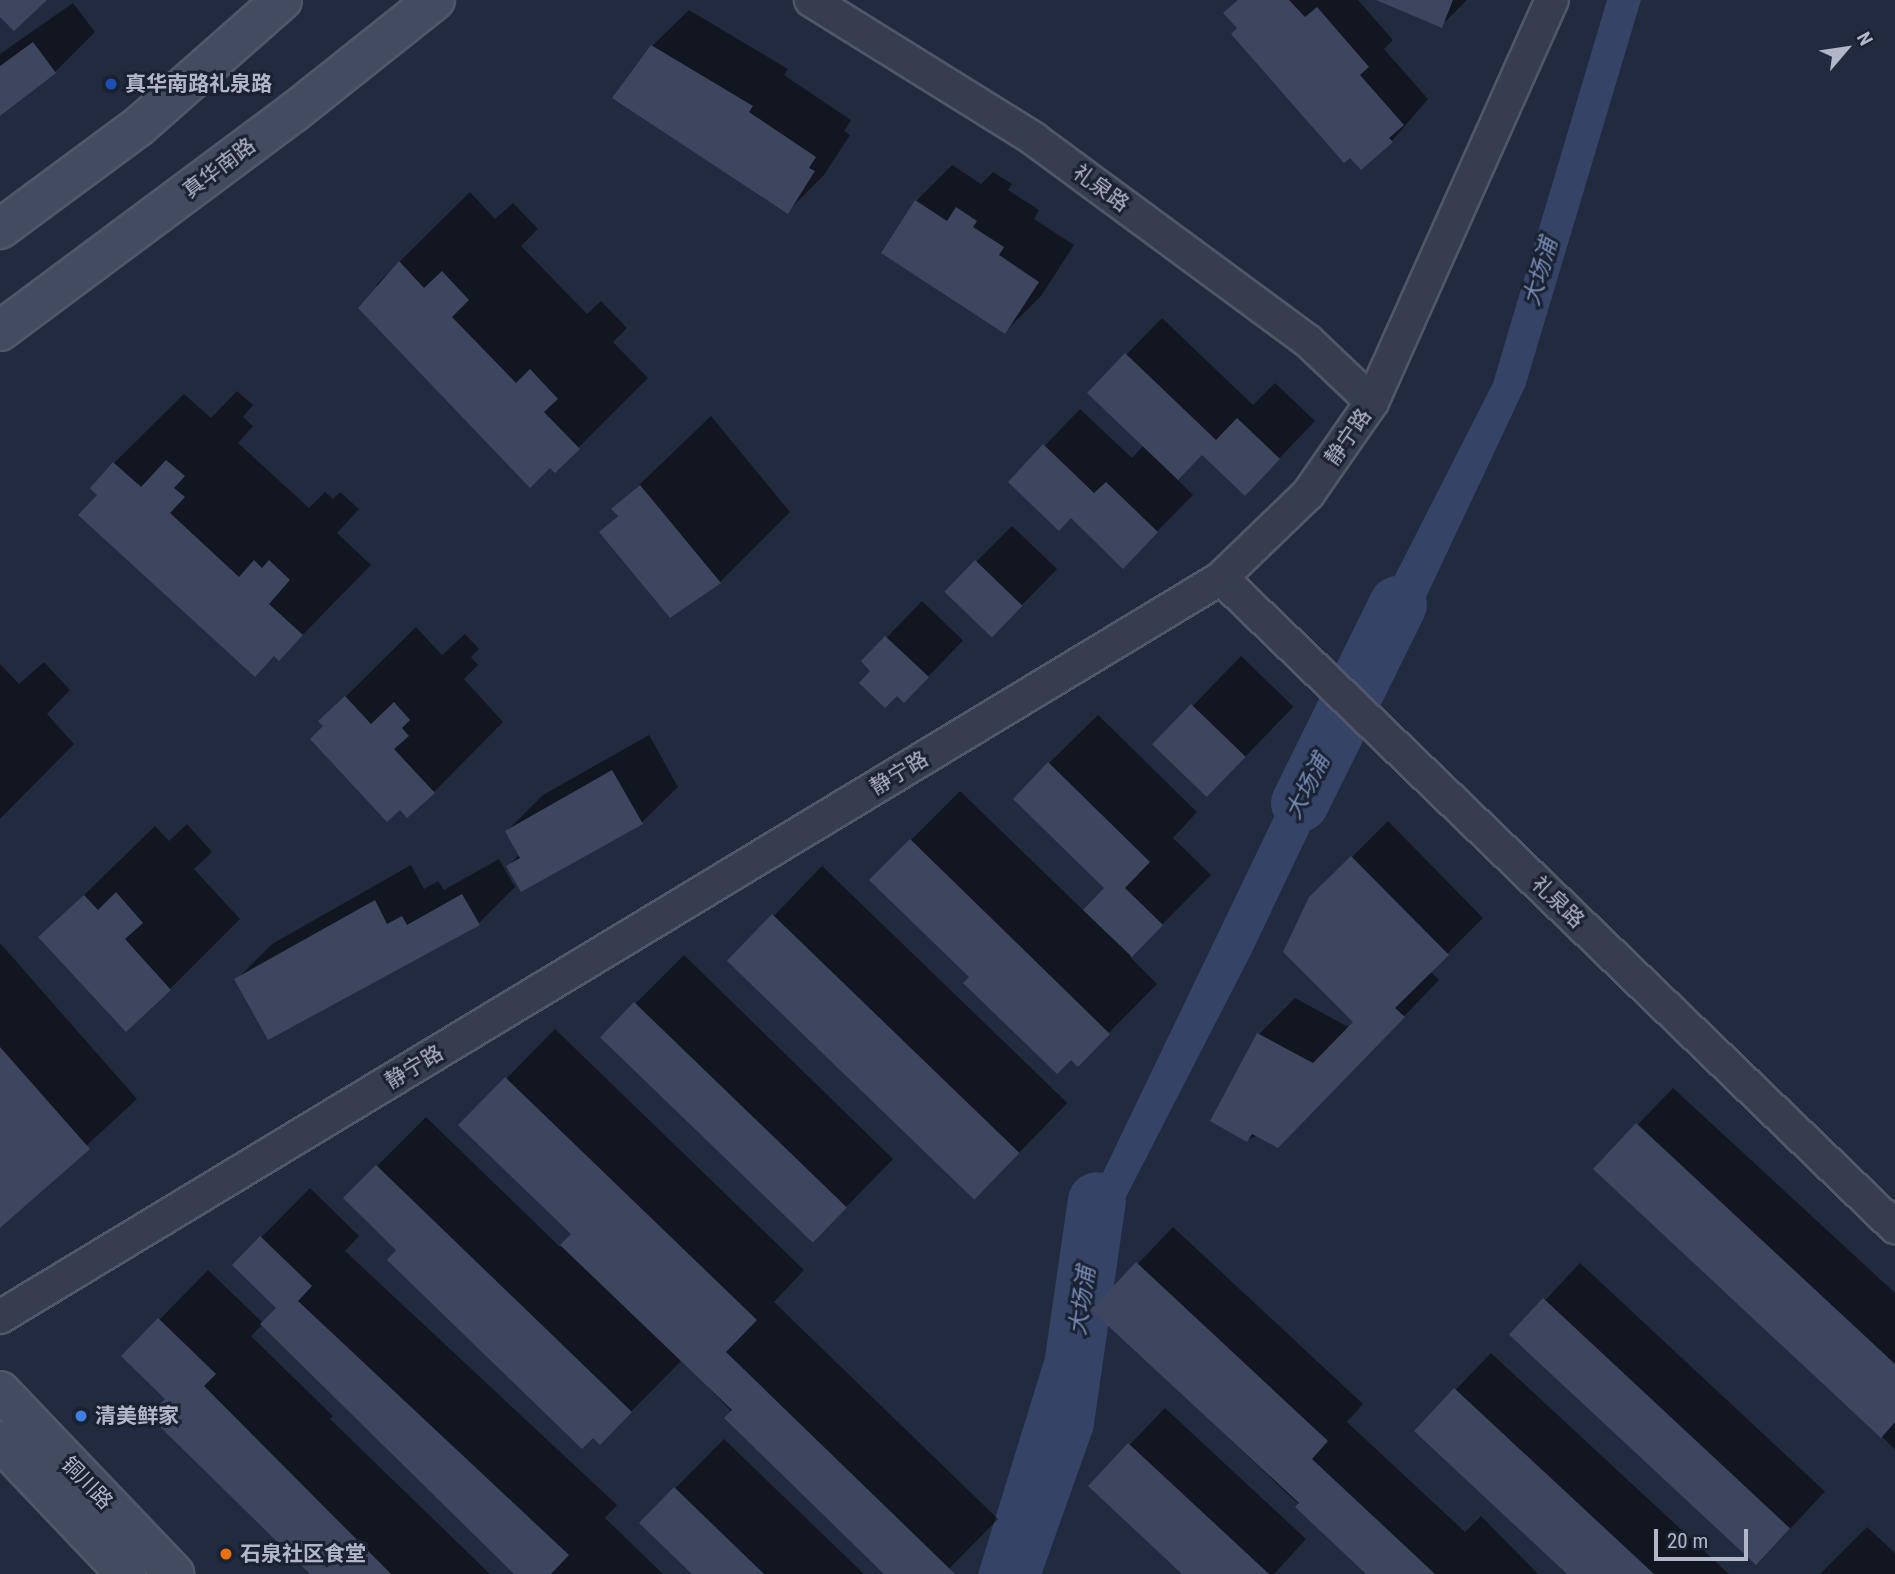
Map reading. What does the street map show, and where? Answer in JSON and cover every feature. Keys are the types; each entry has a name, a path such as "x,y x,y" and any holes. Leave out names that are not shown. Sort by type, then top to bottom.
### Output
{"main road":[{"path":"0,229 138,127 282,0"},
{"name":"真华南路","path":"0,331 283,120 435,0"},
{"name":"铜川路","path":"0,1391 174,1574"},
{"name":"铜川路","path":"0,1441 126,1574"}],"street":[{"name":"礼泉路","path":"811,0 1034,139 1308,341 1372,402"},
{"name":"静宁路","path":"0,1317 1221,578 1308,495 1372,402 1552,0"},
{"name":"礼泉路","path":"1221,578 1895,1227"}],"water":[{"path":"1607,0 1641,0 1525,387 1381,693 1351,662 1493,383"},
{"path":"1322,717 1350,746 1251,954 1087,1273 1065,1422 1011,1574 978,1574 1100,1179"}],"building":[{"path":"0,0 47,0 14,31 0,17"},
{"path":"1238,0 1289,0 1305,17 1317,7 1369,67 1360,75 1404,125 1389,138 1393,142 1361,170 1350,158 1344,163 1231,34 1237,28 1223,13"},
{"path":"1376,0 1453,0 1442,28"},
{"path":"33,42 56,73 0,116 0,66"},
{"path":"651,45 753,106 749,112 816,157 809,168 815,171 788,214 612,98"},
{"path":"915,200 947,221 956,207 977,221 973,227 1004,247 999,255 1039,282 1005,334 881,253"},
{"path":"399,261 424,288 442,271 469,300 452,317 516,383 530,369 558,399 544,412 580,449 555,473 550,468 530,488 358,308"},
{"path":"1125,353 1216,440 1237,418 1280,459 1245,496 1202,455 1178,480 1087,393"},
{"path":"1043,444 1094,493 1106,482 1158,532 1123,569 1071,518 1059,531 1008,482"},
{"path":"166,460 185,476 174,488 185,497 170,513 239,577 254,560 262,568 269,560 290,580 269,604 303,635 279,661 274,656 255,677 78,515 97,495 90,488 113,462 141,487"},
{"path":"640,485 721,583 670,618 599,532 618,516 611,509"},
{"path":"975,560 1022,606 992,637 944,592"},
{"path":"885,636 929,677 904,703 897,696 885,708 859,683 870,671 861,661"},
{"path":"345,696 371,724 394,702 410,720 402,728 409,736 394,749 435,793 407,818 400,810 387,822 310,739 323,726 318,721"},
{"path":"1191,704 1246,757 1207,797 1152,744"},
{"path":"1048,762 1150,862 1125,888 1163,925 1132,957 1083,910 1104,888 1013,799"},
{"path":"612,770 643,824 521,892 506,866 520,858 505,831"},
{"path":"910,839 1110,1034 1078,1067 1071,1060 1057,1074 963,983 969,977 869,880"},
{"path":"1351,856 1449,955 1395,1008 1405,1017 1278,1148 1252,1134 1247,1142 1210,1121 1257,1033 1313,1063 1353,1022 1283,952 1309,897"},
{"path":"116,892 143,923 125,939 171,990 126,1032 38,937 84,895 98,910"},
{"path":"462,894 480,925 268,1040 234,979 375,900 387,924 402,916 407,925"},
{"path":"772,914 1019,1153 974,1200 727,961"},
{"path":"634,1002 847,1208 813,1243 600,1037"},
{"path":"0,1047 90,1149 0,1228"},
{"path":"505,1077 757,1320 726,1352 955,1574 884,1574 724,1418 732,1410 560,1245 571,1234 458,1125"},
{"path":"1636,1123 1895,1364 1895,1422 1881,1438 1593,1169"},
{"path":"376,1165 632,1412 600,1445 593,1438 582,1449 387,1260 396,1250 343,1198"},
{"path":"260,1236 312,1286 298,1301 569,1555 551,1574 514,1574 260,1324 276,1308 232,1265"},
{"path":"1136,1262 1328,1441 1312,1459 1435,1574 1366,1574 1295,1507 1299,1503 1091,1310"},
{"path":"1543,1298 1790,1529 1756,1565 1509,1335"},
{"path":"158,1318 216,1374 204,1386 391,1574 310,1574 149,1416 165,1399 121,1356"},
{"path":"1454,1388 1654,1574 1567,1574 1414,1431"},
{"path":"1128,1443 1269,1574 1182,1574 1088,1486"},
{"path":"674,1487 764,1574 692,1574 639,1523"}],"waterway":[{"name":"大场浦","path":"1300,803 1398,605"},
{"name":"大场浦","path":"1011,1574 1065,1422 1097,1201"}],"place":[{"name":"真华南路礼泉路","path":"111,84"},
{"name":"清美鲜家","path":"81,1416"},
{"name":"石泉社区食堂","path":"226,1554"}]}
